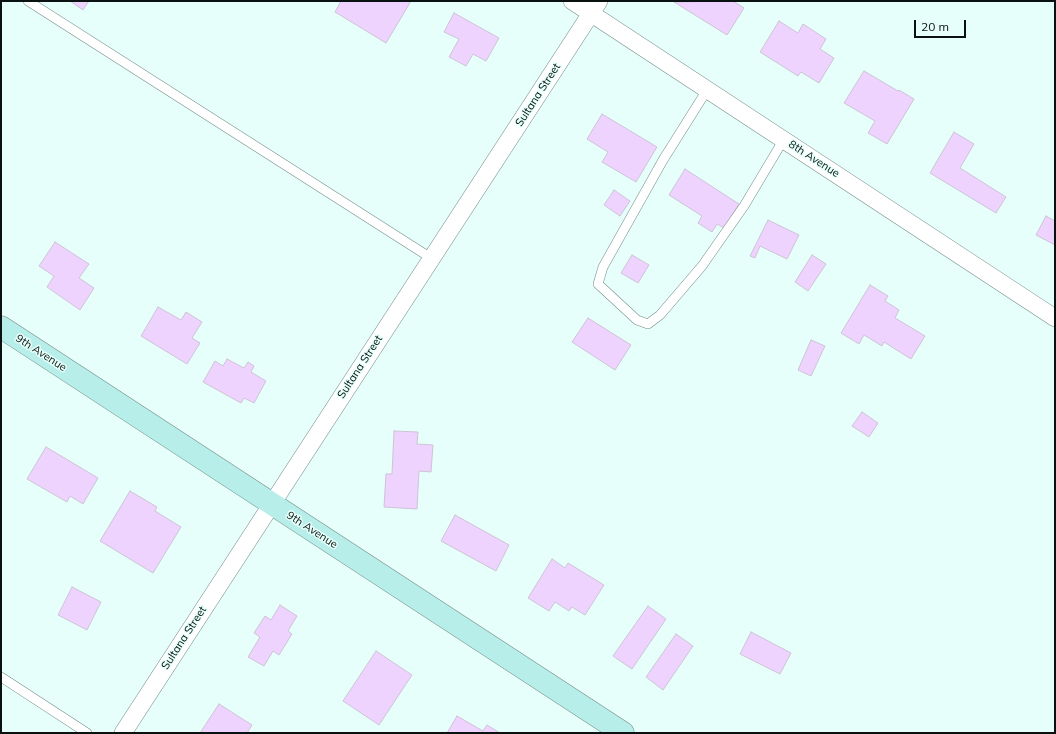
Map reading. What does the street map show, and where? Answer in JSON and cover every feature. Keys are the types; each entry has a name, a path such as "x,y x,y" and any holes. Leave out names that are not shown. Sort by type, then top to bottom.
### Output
{"street":[{"name":"8th Avenue","path":"572,1 595,7 707,90 784,139 1055,318"},
{"name":"Sultana Street","path":"122,733 595,7"},
{"name":"9th Avenue","path":"1,327 623,733"}],"lane":[{"path":"28,1 431,258"},
{"path":"707,90 664,160 603,267 598,284 637,320 648,324 660,315 702,266 744,206 784,139"},
{"path":"1,677 87,733"}],"building":[{"path":"70,1 89,1 83,10"},
{"path":"341,1 411,1 386,43 335,12"},
{"path":"733,1 744,8 727,35 674,2"},
{"path":"454,13 499,38 486,61 473,54 466,66 449,57 459,39 444,32"},
{"path":"779,21 798,33 803,24 826,39 820,49 834,58 819,83 801,72 798,76 760,52"},
{"path":"864,71 914,99 887,144 868,133 875,121 844,103"},
{"path":"602,114 657,147 636,182 602,162 608,152 587,139"},
{"path":"954,132 974,144 960,168 1006,197 996,213 930,173"},
{"path":"685,169 739,204 724,228 717,224 712,232 698,223 702,216 669,195"},
{"path":"614,190 630,201 620,216 604,205"},
{"path":"1046,216 1055,221 1055,245 1036,235"},
{"path":"768,220 799,235 787,259 760,246 755,258 750,256"},
{"path":"55,242 89,264 79,278 94,288 80,310 47,287 54,276 39,266"},
{"path":"632,255 649,265 638,283 621,273"},
{"path":"812,255 826,264 808,291 795,282"},
{"path":"870,285 888,296 885,301 899,310 895,318 925,336 911,359 884,342 882,346 864,335 859,344 841,333"},
{"path":"158,307 181,320 186,312 202,322 192,338 200,343 187,364 141,336"},
{"path":"588,318 631,345 615,370 572,342"},
{"path":"811,340 825,346 811,376 798,370"},
{"path":"227,359 244,368 248,362 254,366 251,372 266,381 254,403 244,398 241,403 203,382 215,361 223,366"},
{"path":"862,412 878,423 869,437 852,426"},
{"path":"394,431 418,432 417,444 433,445 431,472 419,471 417,509 384,507 386,474 392,474"},
{"path":"46,447 98,478 83,504 70,496 67,502 27,479"},
{"path":"130,491 157,507 155,511 181,527 153,573 100,541"},
{"path":"455,515 509,545 496,571 441,541"},
{"path":"552,559 565,568 568,563 604,585 585,615 572,607 569,611 555,602 549,611 528,598"},
{"path":"72,587 101,602 87,630 58,615"},
{"path":"280,605 297,616 288,631 292,634 279,655 273,651 264,666 248,657 260,637 254,633 265,616 271,620"},
{"path":"648,606 666,619 632,669 613,656"},
{"path":"751,632 791,653 780,674 740,654"},
{"path":"676,634 693,646 663,690 646,677"},
{"path":"376,651 412,675 379,725 343,701"},
{"path":"219,704 252,725 247,733 200,733"},
{"path":"457,716 483,731 487,725 500,733 447,733"}]}
